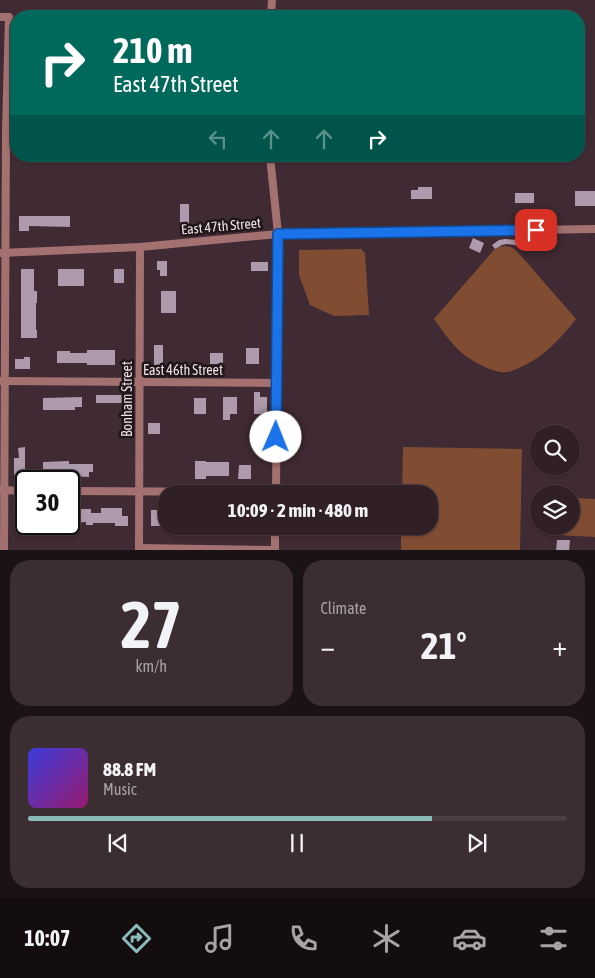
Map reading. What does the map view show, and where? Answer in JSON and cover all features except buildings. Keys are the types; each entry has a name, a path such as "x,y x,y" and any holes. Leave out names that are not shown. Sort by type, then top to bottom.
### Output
{"street":[{"path":"0,17 9,17 3,131 2,490 4,550"},
{"path":"271,162 278,234 276,485"},
{"name":"East 47th Street","path":"3,253 140,247 278,234 595,229"},
{"name":"Bonham Street","path":"139,549 140,247"},
{"name":"East 46th Street","path":"2,381 277,383"},
{"path":"2,490 15,490"},
{"path":"80,491 158,491"},
{"path":"139,549 275,550 275,535"}],"shaded area":[{"path":"505,246 516,250 576,319 544,353 510,372 487,368 469,358 451,342 434,319 494,250"},
{"path":"361,249 365,253 369,315 334,316 310,305 299,275 299,250"},
{"path":"403,447 522,449 520,550 401,550 401,535 438,535 438,485 402,485"},
{"path":"580,498 595,499 595,537 557,535 580,535"}],"route":[{"path":"276,437 278,234 536,230"}]}
